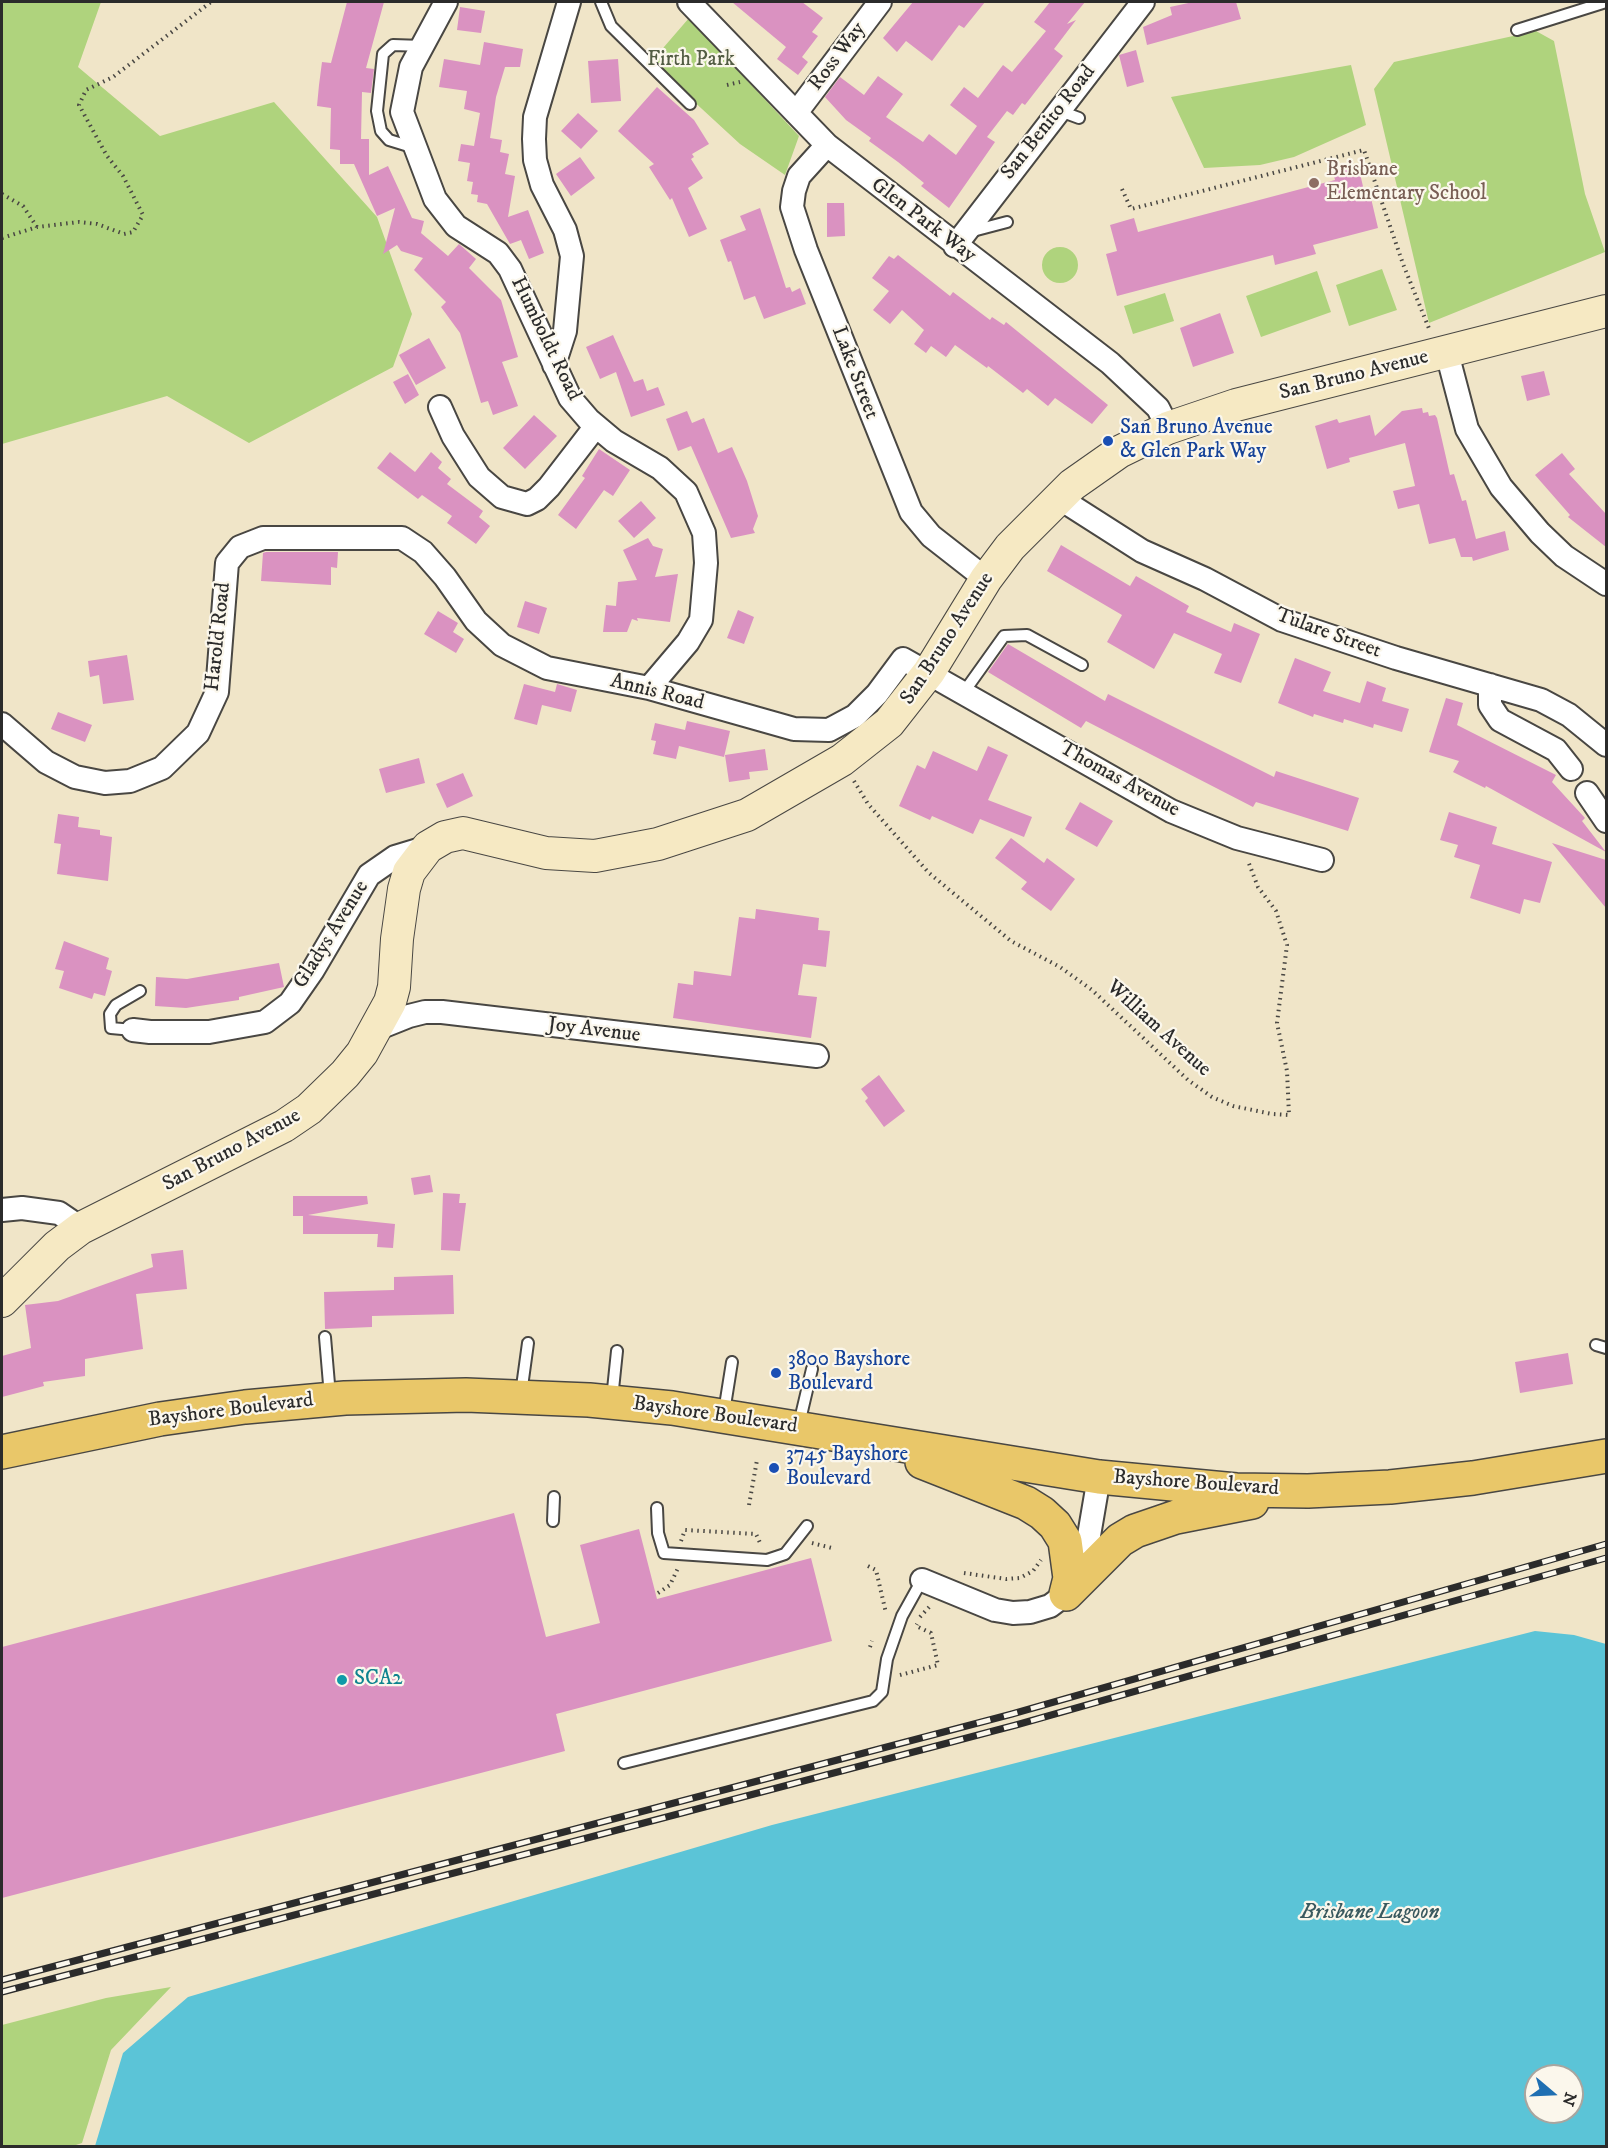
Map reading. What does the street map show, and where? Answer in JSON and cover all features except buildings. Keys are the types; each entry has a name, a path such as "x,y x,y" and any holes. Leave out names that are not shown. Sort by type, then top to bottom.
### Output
{"main road":[{"name":"Bayshore Boulevard","path":"2,1452 160,1419 245,1407 330,1399 425,1395 521,1396 612,1402 724,1416 1099,1477 1165,1485 1308,1491 1390,1487 1473,1478 1606,1456"},
{"path":"865,1438 1026,1503 1042,1513 1055,1525 1065,1541 1070,1578 1066,1594"},
{"path":"1066,1594 1120,1540 1135,1531 1176,1517 1308,1491"}],"street":[{"name":"Humboldt Road","path":"446,2 411,67 402,112 435,199 456,226 498,253 510,269 570,398 596,426 614,441 660,468 686,492 704,533 706,563 701,620 688,642 649,688"},
{"path":"554,365 565,331 572,256 565,230 542,185 535,160 534,139 535,117 569,2"},
{"name":"Glen Park Way","path":"688,2 827,145 960,239 1129,379 1158,408 1168,428"},
{"name":"Ross Way","path":"796,113 880,2"},
{"name":"San Benito Road","path":"960,239 1069,115 1143,2"},
{"name":"Lake Street","path":"827,145 799,176 794,191 792,207 806,250 911,512 931,536 986,579"},
{"name":"San Bruno Avenue","path":"2,1301 57,1246 81,1228 169,1186 297,1118 345,1074 374,1030 394,987 400,906 409,872 428,847 445,837 464,832 562,856 595,856 635,849 747,815 842,760 889,723 929,672 986,579 1010,547 1059,498 1119,452 1168,428 1236,405 1604,315"},
{"path":"1434,356 1467,429 1501,487 1540,533 1563,555 1606,584"},
{"path":"440,407 453,436 479,477 502,497 527,504 537,499 549,487 596,426"},
{"name":"Tulare Street","path":"1059,498 1142,551 1205,579 1282,620 1396,658 1541,700 1569,715 1606,745"},
{"name":"Harold Road","path":"3,724 46,762 75,777 105,783 130,781 162,768 198,733 217,692 227,563 240,547 263,538 402,538"},
{"name":"Annis Road","path":"402,538 423,552 446,577 476,621 502,645 547,668 649,688 794,729 829,730 855,717 877,694 903,659 929,672"},
{"name":"Thomas Avenue","path":"929,672 1171,811 1238,838 1322,860"},
{"path":"1490,685 1490,705 1500,720 1556,750 1571,769"},
{"path":"1587,793 1606,821"},
{"name":"Gladys Avenue","path":"133,1030 209,1032 265,1022 290,1003 314,970 369,874 395,857 428,847"},
{"name":"Joy Avenue","path":"374,1030 424,1012 442,1012 653,1030 817,1056"},
{"path":"2,1210 22,1208 59,1213 81,1228"},
{"path":"926,1589 1012,1613 1050,1606 1066,1594 1084,1565 1099,1477"}],"lane":[{"path":"601,2 611,26 690,104"},
{"path":"1517,30 1606,2"},
{"path":"415,148 389,140 381,131 377,111 383,54 393,45 424,46"},
{"path":"960,239 1007,222"},
{"path":"964,692 1004,636 1027,635 1082,665"},
{"path":"133,1030 111,1028 110,1014 116,1005 140,992"},
{"path":"325,1337 330,1399"},
{"path":"521,1396 528,1344"},
{"path":"612,1402 617,1351"},
{"path":"724,1416 732,1362"},
{"path":"798,1428 812,1369"},
{"path":"553,1521 554,1497"},
{"path":"657,1508 658,1533 664,1553 767,1560 785,1554 796,1543 807,1526"},
{"path":"624,1763 873,1701 882,1692 882,1660 902,1616 926,1589"}],"path":[{"path":"2,238 37,227 79,222 97,224 124,234 133,232 143,215 123,176 107,156 79,105 86,90 113,77 211,2"},
{"path":"1122,189 1131,209 1364,150 1388,225 1431,334 1417,338 1434,356"},
{"path":"2,194 23,206 37,227"},
{"name":"William Avenue","path":"842,760 868,804 899,841 929,873 1011,941 1060,967 1092,990 1165,1061 1212,1097 1233,1106 1289,1115 1287,1071 1277,1023 1287,945 1276,911 1258,887 1238,838"},
{"path":"749,1505 757,1460"},
{"path":"746,1533 747,1527"},
{"path":"679,1545 685,1530 746,1533 756,1534 764,1551"},
{"path":"959,1572 1006,1579 1020,1578 1039,1564 1041,1551"},
{"path":"658,1593 670,1585 679,1564"},
{"path":"868,1566 876,1570 887,1612 885,1617"},
{"path":"900,1675 938,1665 932,1633 916,1626 932,1604 926,1589"},
{"path":"870,1647 872,1641"}],"green space":[{"path":"2,2 101,2 78,67 160,136 274,102 377,217 412,314 393,367 249,443 167,396 2,444"},
{"name":"Firth Park","path":"689,18 799,136 785,175 740,144 651,62"},
{"path":"1536,31 1554,41 1585,194 1605,252 1429,323 1374,89 1394,62"},
{"path":"1351,65 1366,125 1294,157 1260,165 1204,168 1171,97"},
{"path":"1060,247 1073,252 1078,265 1073,278 1060,283 1047,278 1042,265 1047,252"},
{"path":"1382,269 1397,310 1349,326 1336,285"},
{"path":"1317,271 1331,312 1261,337 1246,296"},
{"path":"1165,293 1174,321 1133,334 1124,306"},
{"path":"171,1987 111,2050 82,2143 73,2146 2,2146 2,2025 106,1998"}],"water":[{"name":"Brisbane Lagoon","path":"1535,1631 1574,1635 1606,1644 1606,2146 95,2146 123,2053 188,1997 772,1825"}],"railway":[{"path":"2,1980 1012,1714 1606,1544"},
{"path":"2,1992 1016,1725 1606,1558"}],"place":[{"name":"Brisbane Elementary School","path":"1314,183"},
{"name":"San Bruno Avenue & Glen Park Way","path":"1108,441"},
{"name":"3800 Bayshore Boulevard","path":"776,1373"},
{"name":"3745 Bayshore Boulevard","path":"774,1468"},
{"name":"SCA2","path":"342,1680"}]}
